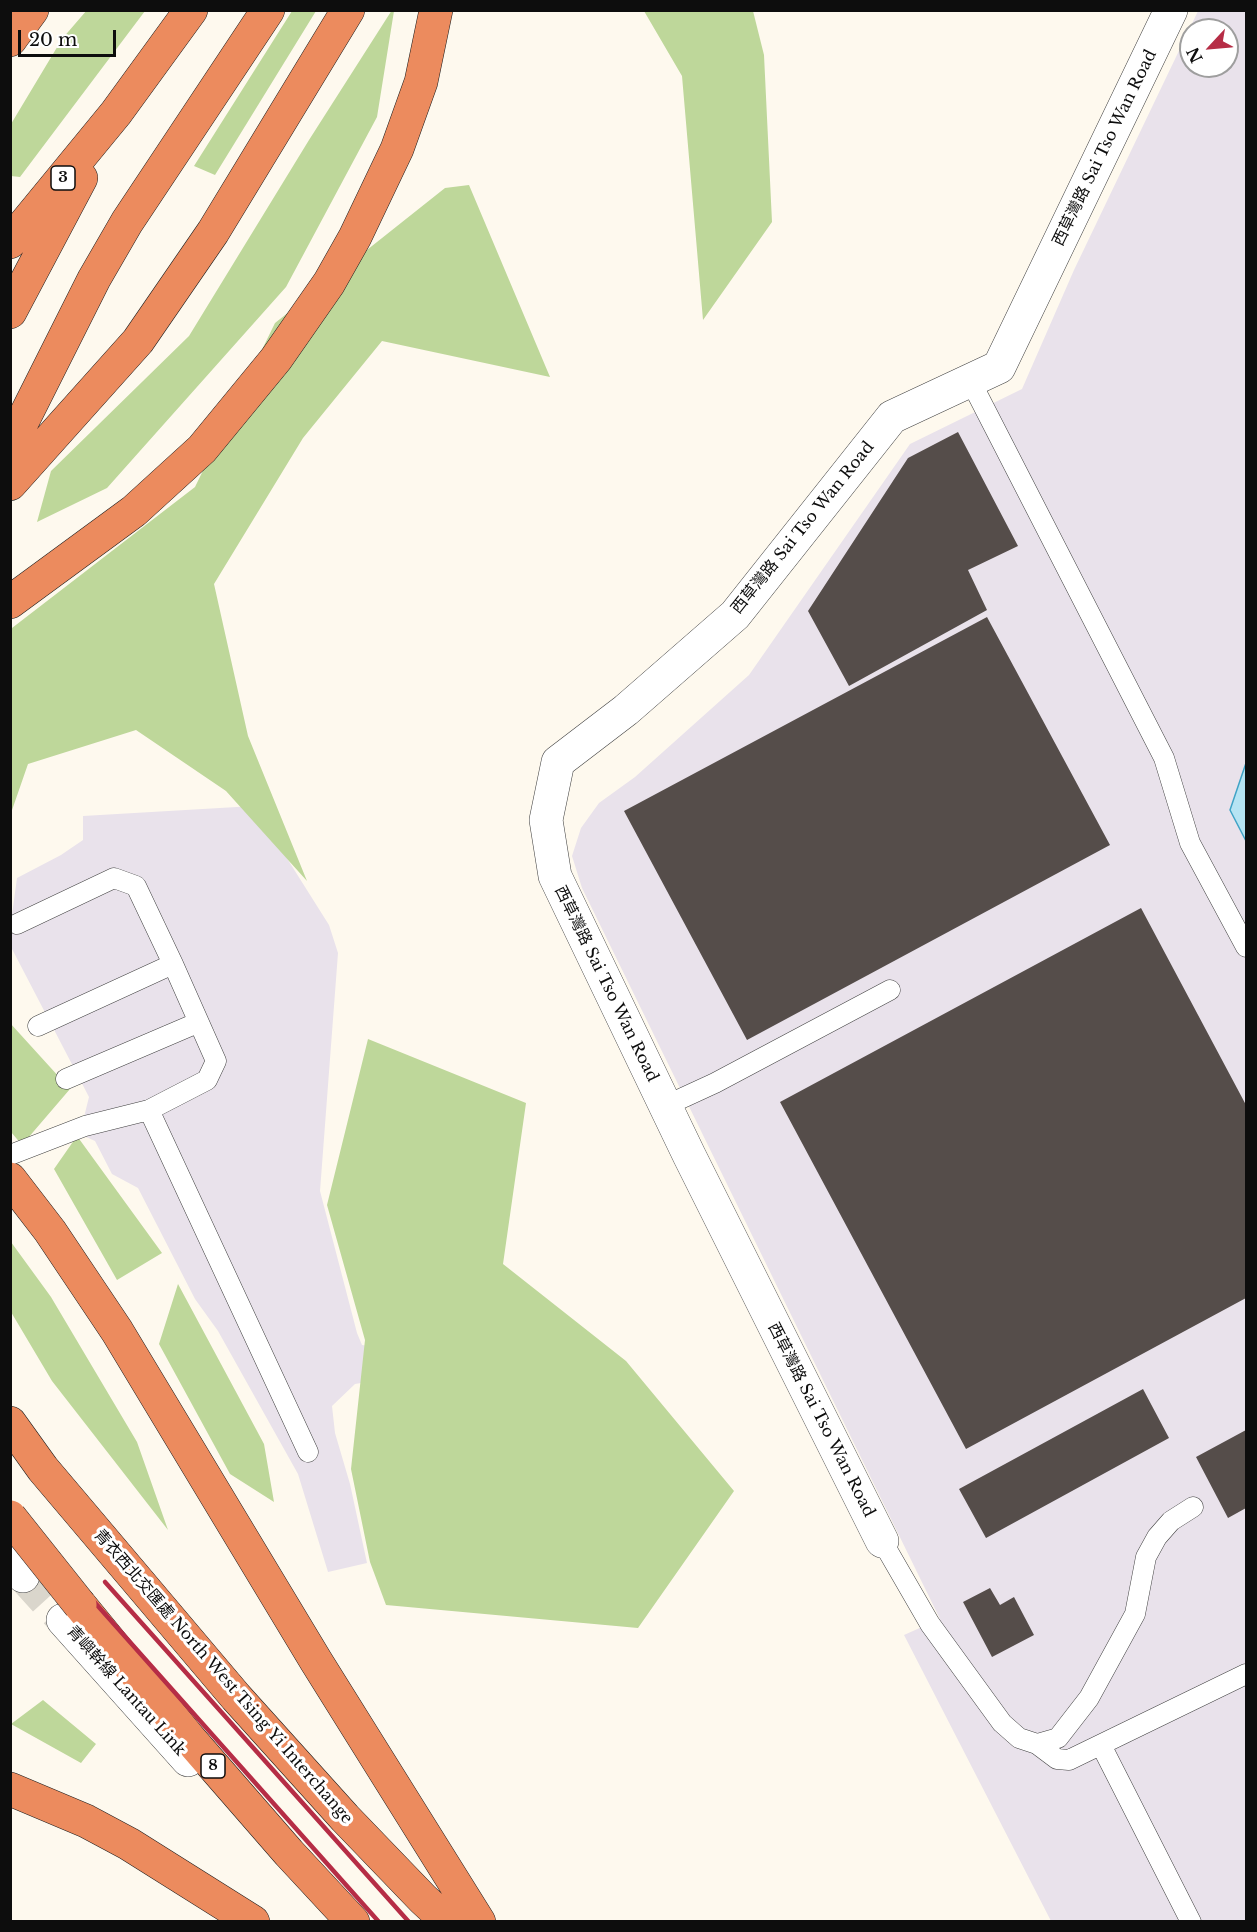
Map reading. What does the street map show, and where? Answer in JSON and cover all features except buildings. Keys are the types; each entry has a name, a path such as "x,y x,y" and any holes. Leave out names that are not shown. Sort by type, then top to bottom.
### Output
{"highway":[{"path":"10,40 32,10"},
{"name":"3","path":"10,242 116,113 191,10"},
{"path":"10,446 94,279 127,222 268,10"},
{"path":"10,484 138,341 213,232 348,10"},
{"path":"10,602 134,511 201,448 276,359 329,283 355,237 397,149 421,82 436,10"},
{"path":"10,312 116,113"},
{"path":"10,1179 50,1231 117,1331 316,1661 479,1922"},
{"name":"青衣西北交匯處 North West Tsing Yi Interchange","path":"10,1423 43,1469 236,1697 345,1818 448,1922"},
{"name":"8","path":"10,1517 189,1738 289,1853 353,1922"},
{"path":"10,1789 86,1821 186,1878 253,1922"},
{"path":"10,1802 86,1821"}],"street":[{"name":"西草灣路 Sai Tso Wan Road","path":"882,1541 665,1106 555,876 546,820 558,762 626,710 735,615 892,417 999,367 1171,10"},
{"path":"115,1572 432,1922"},
{"name":"青嶼幹線 Lantau Link","path":"63,1620 334,1922"}],"lane":[{"path":"970,380 1164,758 1190,843 1246,947"},
{"path":"10,1155 85,1126 149,1110 207,1080 216,1061 136,886 114,878 17,924"},
{"path":"39,1026 173,964"},
{"path":"665,1106 715,1083 890,990"},
{"path":"66,1079 197,1023"},
{"path":"149,1110 308,1452"},
{"path":"1036,1744 1058,1738 1089,1698 1135,1614 1146,1557 1157,1537 1171,1521 1193,1507"},
{"path":"882,1541 930,1624 1002,1723 1019,1738 1036,1744 1057,1759 1069,1760 1246,1674"},
{"path":"1101,1744 1191,1922"}],"shaded area":[{"path":"1198,11 1246,11 1246,767 1230,808 1246,840 1246,1921 1051,1921 904,1635 940,1619 582,888 572,856 581,828 599,803 635,777 749,675 910,444 1022,389 1074,270 1179,51 1179,78 1239,78 1239,18 1195,18"},
{"path":"254,806 329,925 338,953 320,1191 362,1345 402,1351 367,1382 355,1384 332,1406 335,1433 350,1484 367,1563 328,1572 298,1474 218,1331 195,1299 138,1188 112,1174 95,1141 84,1136 81,1129 89,1097 11,947 11,922 17,878 61,855 83,840 83,816"}],"green space":[{"path":"87,10 145,11 20,177 11,176 11,124 62,39"},
{"path":"392,10 394,11 377,117 286,287 107,488 37,522 51,471 189,336"},
{"path":"292,11 316,11 215,175 194,166"},
{"path":"644,11 753,11 764,55 772,222 703,320 682,76"},
{"path":"469,185 550,377 382,341 303,438 214,584 248,736 307,881 226,791 136,730 28,764 11,813 12,628 195,487 275,323 445,188"},
{"path":"10,1023 70,1089 22,1145 11,1132"},
{"path":"368,1039 526,1103 503,1264 626,1361 734,1491 638,1628 386,1605 370,1562 351,1469 365,1340 327,1205"},
{"path":"77,1136 162,1253 117,1280 54,1169"},
{"path":"11,1242 51,1297 137,1442 168,1530 52,1381 11,1312"},
{"path":"178,1284 264,1444 274,1502 230,1474 159,1344"},
{"path":"43,1700 96,1744 81,1763 11,1724"}],"water":[{"path":"1246,763 1246,841 1230,810"}],"tunnel":[{"path":"23,1576 63,1620"}],"railway":[{"path":"105,1582 409,1922"},
{"path":"89,1596 379,1922"}]}
